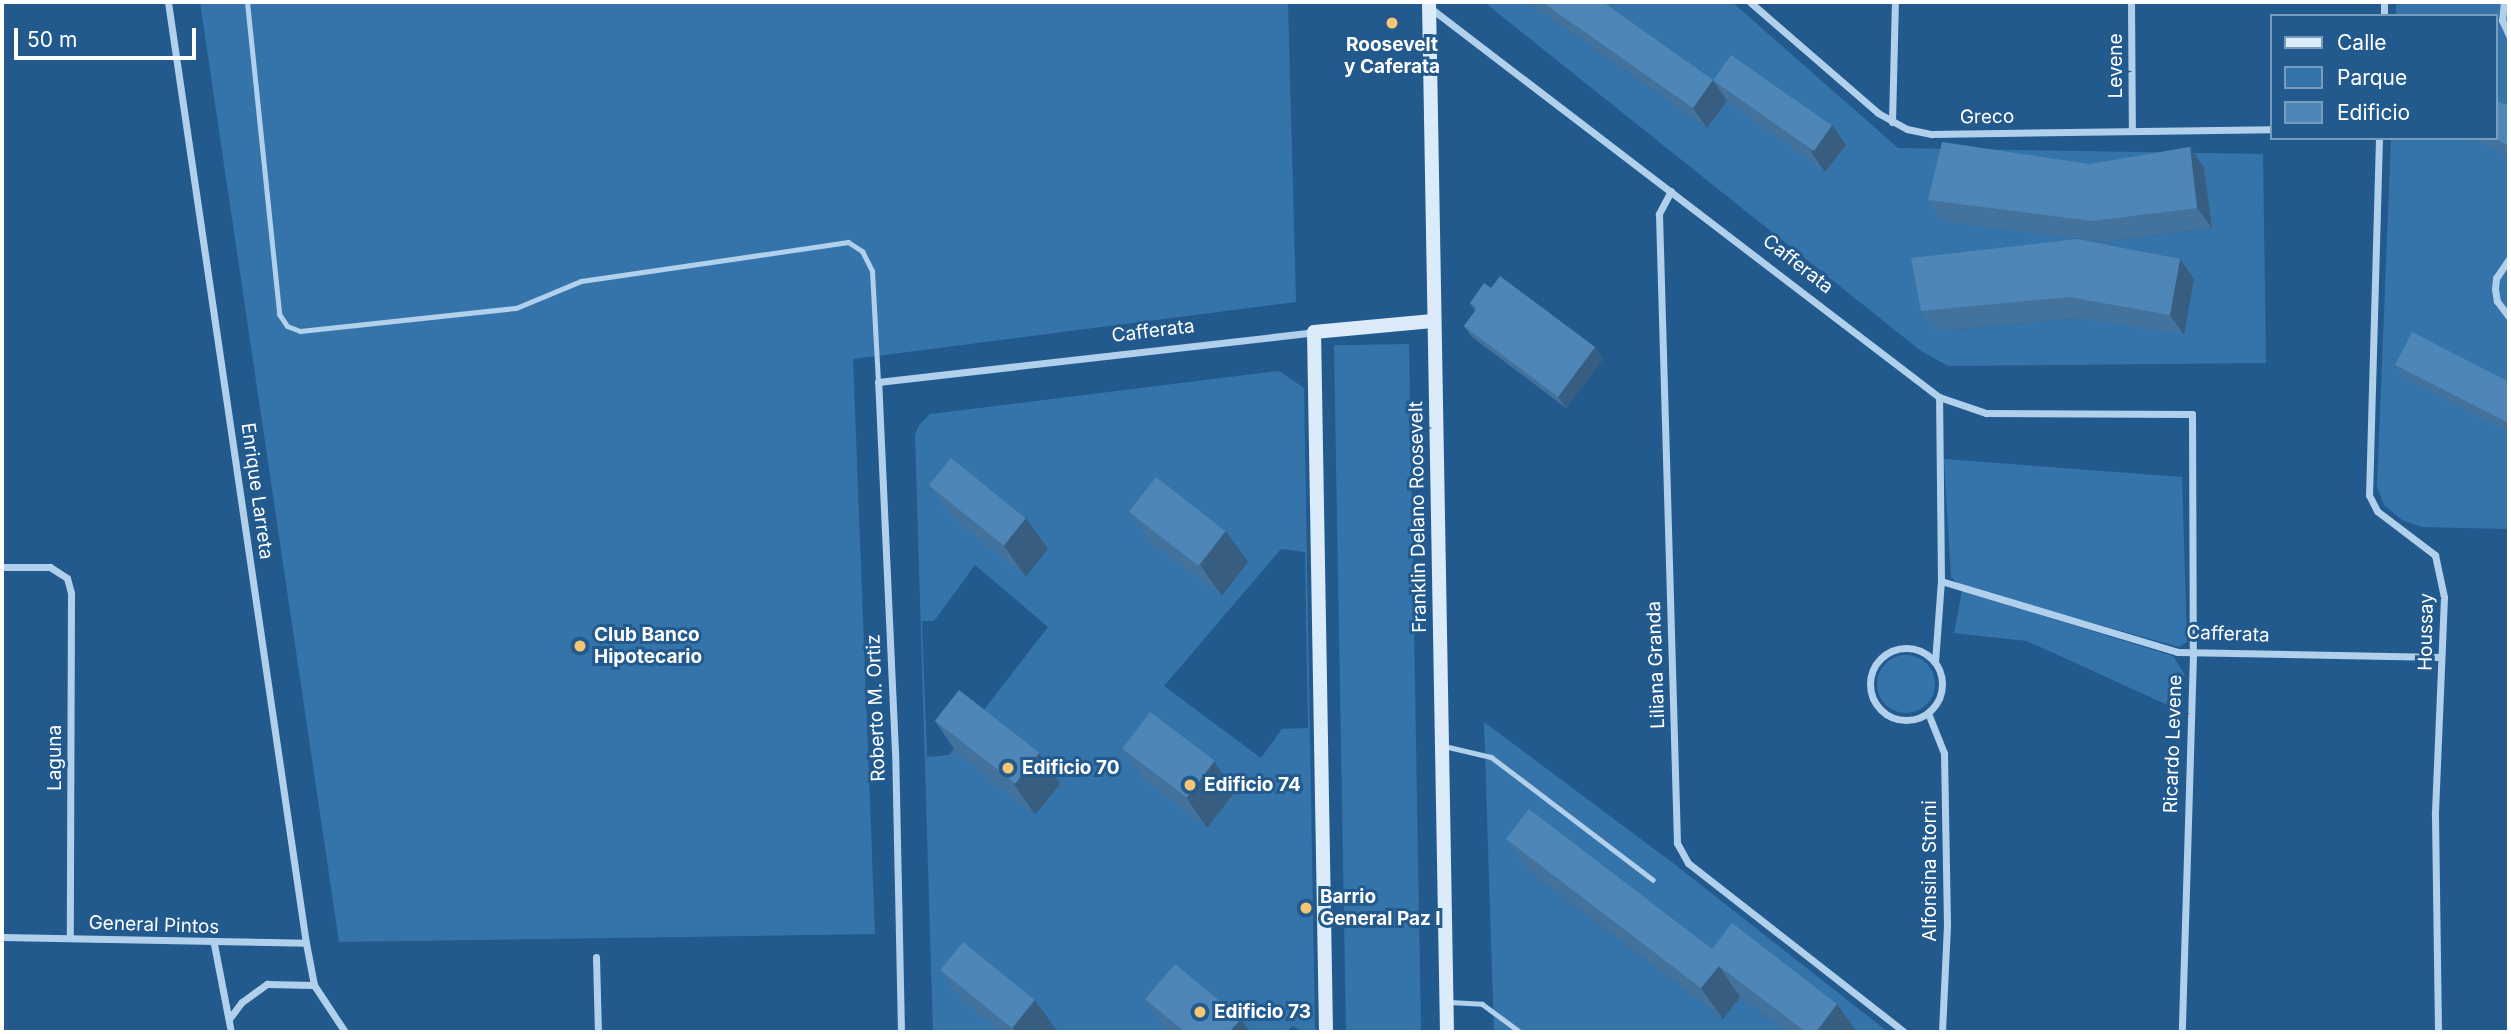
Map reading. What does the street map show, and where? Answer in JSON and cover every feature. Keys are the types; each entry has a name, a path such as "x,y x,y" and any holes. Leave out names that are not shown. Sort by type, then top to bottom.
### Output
{"street":[{"name":"Enrique Larreta","path":"168,2 314,985"},
{"name":"Greco","path":"1750,2 1892,122 1931,134 2270,129"},
{"path":"1892,122 1895,2"},
{"name":"Levene","path":"2131,2 2132,130"},
{"path":"2504,2 2502,20 2509,35"},
{"name":"Cafferata","path":"1429,4 1939,397 1986,413 2192,414"},
{"name":"Franklin Delano Roosevelt","path":"1429,4 1432,321 1447,1032"},
{"name":"Houssay","path":"2379,140 2369,495 2376,511 2435,555 2444,597 2435,816 2438,1032"},
{"name":"Liliana Granda","path":"1671,191 1659,214 1677,843 1688,863 1904,1032"},
{"path":"2509,259 2496,278 2495,289 2497,301 2509,317"},
{"name":"Cafferata","path":"878,382 1432,321"},
{"path":"1314,332 1326,1032"},
{"name":"Roberto M. Ortiz","path":"878,382 895,752 901,1032"},
{"path":"1935,662 1941,581 1939,397"},
{"name":"Ricardo Levene","path":"2182,1032 2193,653 2192,414"},
{"name":"Laguna","path":"2,568 50,567 66,578 71,593 70,938"},
{"name":"Cafferata","path":"1941,581 2193,653 2441,657"},
{"path":"1916,649 1935,662 1940,672 1941,695 1928,713 1907,721 1885,714 1871,697 1870,685 1876,664 1894,650 1916,649"},
{"name":"Alfonsina Storni","path":"1928,713 1944,753 1946,808 1942,1032"},
{"name":"General Pintos","path":"2,937 214,944 306,943"},
{"path":"214,944 231,1032"},
{"path":"596,957 598,1032"},
{"path":"229,1019 242,1002 267,984 314,985 345,1032"}],"lane":[{"path":"247,2 279,314 287,326 300,331 516,308 581,281 848,242 862,251 872,271 878,382"},
{"path":"1442,745 1491,757 1653,880"},
{"path":"1446,1003 1482,1004 1520,1032"}],"green space":[{"name":"Club Banco Hipotecario","path":"200,2 1288,2 1296,302 853,359 875,934 339,942"},
{"path":"1484,2 1527,2 1707,128 1727,100 1588,2 1732,2 1898,148 2263,154 2266,363 1948,366 1921,351","holes":["1943,220 2212,228 2106,242","2194,279 2083,318 1936,331"]},
{"path":"2396,2 2509,2 2509,529 2422,527 2402,520 2384,505 2377,487 2391,140 2497,140 2497,14 2396,14"},
{"path":"1409,344 1421,1032 1346,1032 1334,345"},
{"path":"1279,371 1304,388 1315,1032 1302,1032 1293,1026 1287,1032 933,1032 915,435 919,425 930,414","holes":["1281,549 1305,552 1308,728 1282,729 1261,758 1164,686","975,565 1048,627 949,755 927,757 922,621 934,621"]},
{"path":"1944,459 2182,477 2187,642 2179,647 1961,586 1951,577"},
{"path":"1962,591 2173,656 2185,675 2172,707 2027,641 1954,633"},
{"path":"1900,655 1912,655 1927,663 1935,678 1935,690 1927,705 1912,713 1900,713 1885,705 1877,690 1877,678 1885,663"},
{"path":"1484,722 1673,863 1888,1032 1856,1032 1734,980 1528,870 1723,1019 1740,997 1787,1032 1494,1032"}],"building":[{"path":"1542,2 1603,2 1713,80 1693,108"},
{"path":"1731,55 1832,126 1814,151 1713,80"},
{"path":"2497,101 2509,106 2509,146 2497,140"},
{"path":"1942,142 2090,164 2190,147 2197,208 2092,221 1928,200"},
{"path":"2077,239 2180,259 2170,315 2069,297 1921,311 1911,258"},
{"path":"1500,276 1595,347 1558,397 1464,326 1477,308 1470,303 1484,283 1491,288"},
{"path":"2412,332 2509,382 2509,423 2395,365"},
{"path":"951,458 1026,518 1004,546 929,485"},
{"path":"1156,477 1225,531 1198,566 1129,512"},
{"path":"959,690 1039,753 1015,784 935,721"},
{"path":"1150,712 1215,761 1187,797 1122,749"},
{"path":"1529,809 1712,949 1732,923 1837,1004 1816,1032 1806,1032 1719,966 1701,988 1506,839"},
{"path":"963,942 1034,1000 1012,1028 940,970"},
{"path":"1175,964 1241,1019 1229,1032 1185,1032 1145,999"}],"place":[{"name":"Roosevelt y Caferata","path":"1392,23"},
{"name":"Club Banco Hipotecario","path":"580,646"},
{"name":"Edificio 70","path":"1008,768"},
{"name":"Edificio 74","path":"1190,785"},
{"name":"Barrio General Paz I","path":"1306,908"},
{"name":"Edificio 73","path":"1200,1012"}]}
